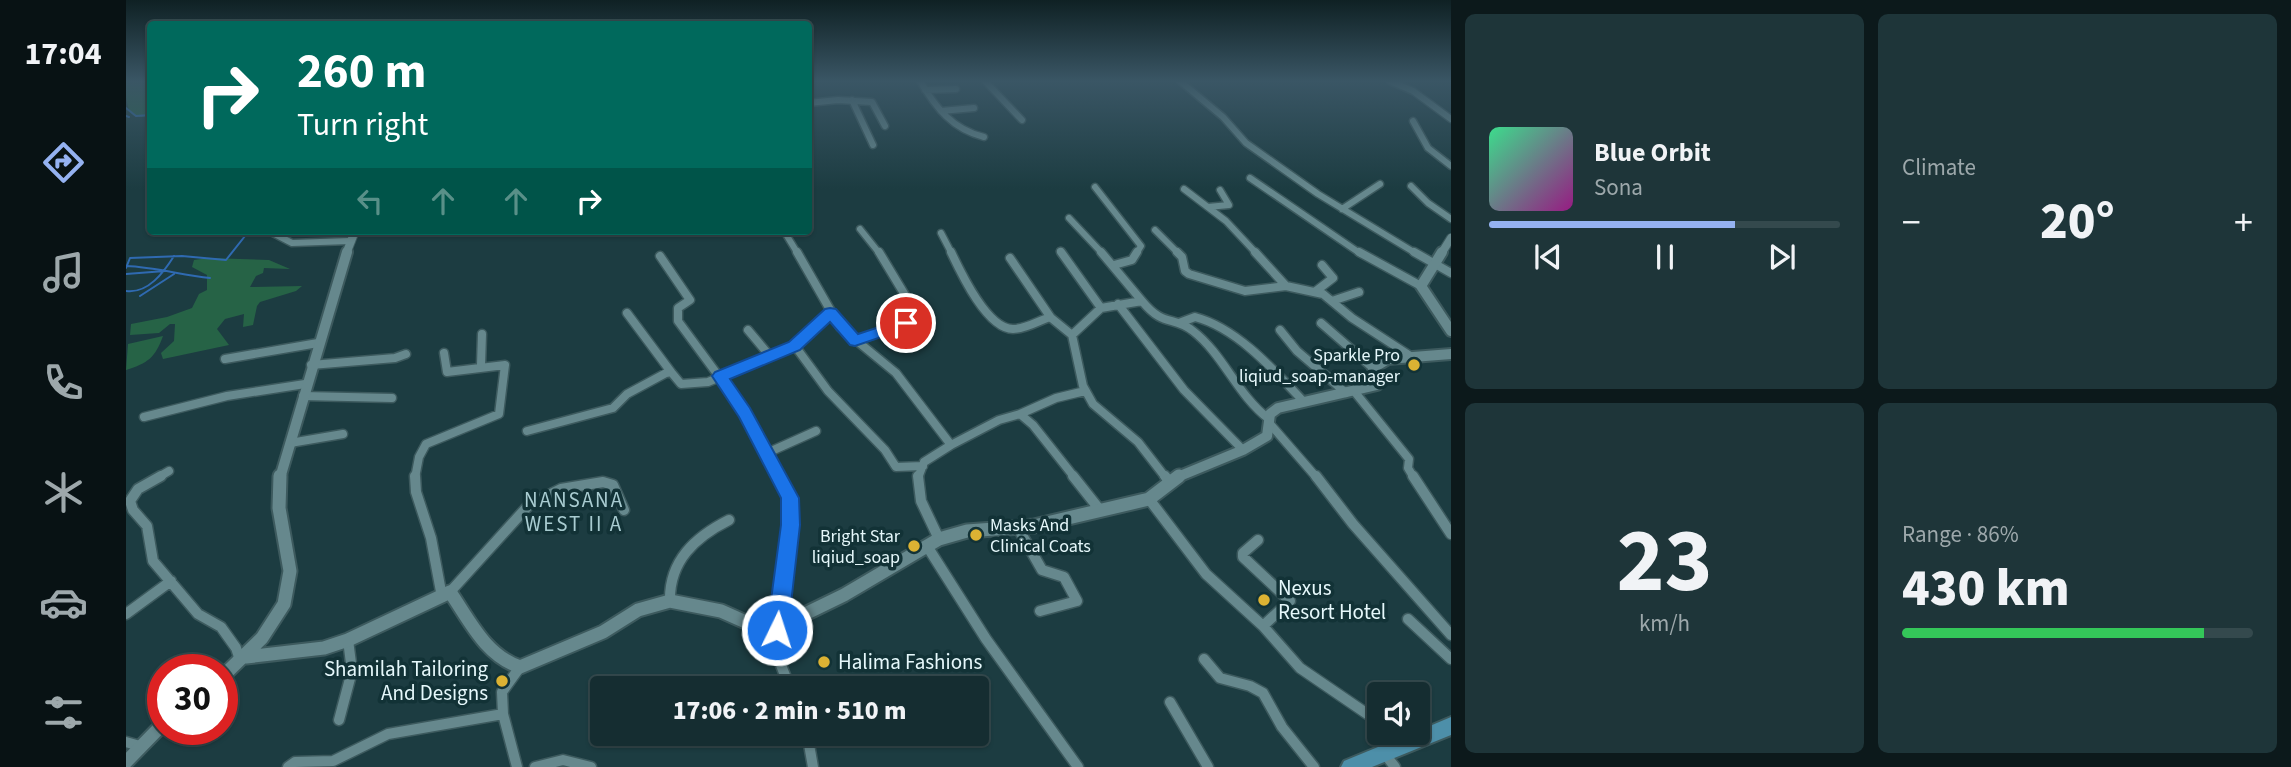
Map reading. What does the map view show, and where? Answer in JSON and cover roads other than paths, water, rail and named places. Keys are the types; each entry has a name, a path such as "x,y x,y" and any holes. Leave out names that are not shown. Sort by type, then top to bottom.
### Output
{"main road":[{"path":"1430,731 1451,726"},
{"path":"1350,767 1384,752 1393,745"}],"street":[{"path":"860,117 873,145"},
{"path":"880,117 885,126"},
{"path":"947,117 963,132 984,136"},
{"path":"1019,117 1022,120"},
{"path":"1223,117 1246,143 1342,209 1451,273"},
{"path":"1413,121 1428,148 1451,166"},
{"path":"1250,178 1374,262 1421,286 1451,331"},
{"path":"1342,209 1380,184"},
{"path":"1411,186 1427,203 1451,219"},
{"path":"1095,187 1141,246 1132,260 1114,265"},
{"path":"1184,189 1226,221 1286,286"},
{"path":"1208,207 1229,205 1220,190"},
{"path":"1069,218 1160,319 1179,323 1192,331 1214,352 1223,369 1253,407 1297,452 1353,524 1451,635"},
{"path":"855,341 910,321 914,315 898,282 860,229"},
{"path":"1155,230 1182,257 1185,271 1189,274 1245,291 1286,286 1316,291 1412,357"},
{"path":"941,233 966,282 998,324 1016,329 1051,318"},
{"path":"238,663 278,615 289,585 289,558 278,486 280,470 352,236 292,243 277,235"},
{"path":"786,235 830,313 855,341 896,373 951,445"},
{"path":"1421,286 1451,238"},
{"path":"1060,251 1101,308"},
{"path":"660,256 690,300 678,308 678,321 720,376 767,453 790,498 790,525 773,631 786,676"},
{"path":"1010,257 1051,318 1072,335 1085,391 1104,416 1138,442 1170,481"},
{"path":"1316,291 1333,278 1322,265"},
{"path":"1332,301 1359,292"},
{"path":"1072,335 1101,308 1142,301"},
{"path":"1118,304 1184,390 1243,450"},
{"path":"627,313 681,384 695,385 795,346 830,313"},
{"path":"1179,323 1193,317 1206,320 1257,356 1303,401"},
{"path":"517,767 503,714 502,692 520,667 603,632 638,610 670,601 721,611 773,631 844,595 939,539 967,531 1018,528 1149,499 1170,481 1243,450 1267,436 1270,414 1278,408 1377,385 1378,376 1373,368 1321,323"},
{"path":"748,330 769,355"},
{"path":"1280,330 1297,351 1350,392 1409,459 1408,468 1451,534"},
{"path":"481,365 482,334"},
{"path":"225,359 318,343"},
{"path":"795,346 816,376 885,450 896,467 923,466"},
{"path":"444,353 447,372 481,365 505,365 502,410 496,416 428,443 422,450 414,477 414,493 431,537 446,595 496,655 509,665 520,667"},
{"path":"312,365 395,358 406,354"},
{"path":"1373,368 1388,359 1451,354"},
{"path":"527,431 613,408 632,391 671,372"},
{"path":"144,417 220,398 304,390 333,393 346,398 392,398"},
{"path":"939,539 918,492 919,474 925,461 999,420 1056,398 1085,391"},
{"path":"1020,414 1033,425 1100,510"},
{"path":"767,453 816,431"},
{"path":"290,443 343,434"},
{"path":"169,471 138,489 130,501 148,526 152,558 198,614 221,627 243,659"},
{"path":"243,659 324,648 348,640 446,595 517,514 544,495 561,489 603,482 613,485 624,510"},
{"path":"1149,499 1206,574 1263,626 1300,668 1367,714"},
{"path":"670,601 670,576 694,540 729,520"},
{"path":"1018,528 1042,570 1064,577 1077,601 1040,611"},
{"path":"1258,540 1243,553 1243,557 1290,601 1263,626"},
{"path":"927,546 986,639 1077,767"},
{"path":"126,614 171,581"},
{"path":"1408,619 1451,659"},
{"path":"339,720 352,671 348,640"},
{"path":"1204,659 1220,678 1250,686 1263,693 1282,727 1314,767"},
{"path":"1170,702 1208,767"},
{"path":"288,767 295,762 333,761 399,731 503,714"},
{"path":"126,762 133,744"},
{"path":"809,746 813,767"},
{"path":"1384,752 1395,767"},
{"path":"535,767 556,760 577,761 591,767"}],"waterway":[{"path":"174,256 226,260 246,235"},
{"path":"127,266 130,258 174,256"},
{"path":"163,271 174,256"},
{"path":"127,266 163,271"},
{"path":"126,274 163,271"},
{"path":"126,291 141,289 163,271"},
{"path":"163,271 210,278"},
{"path":"140,296 174,274"}],"place":[{"name":"Sparkle Pro liqiud_soap-manager","path":"1414,365"},
{"name":"Masks And Clinical Coats","path":"976,535"},
{"name":"Bright Star liqiud_soap","path":"914,546"},
{"name":"Nexus Resort Hotel","path":"1264,600"},
{"name":"Halima Fashions","path":"824,662"},
{"name":"Shamilah Tailoring And Designs","path":"502,681"}],"district":[{"name":"NANSANA WEST II A","path":"574,512"}]}
